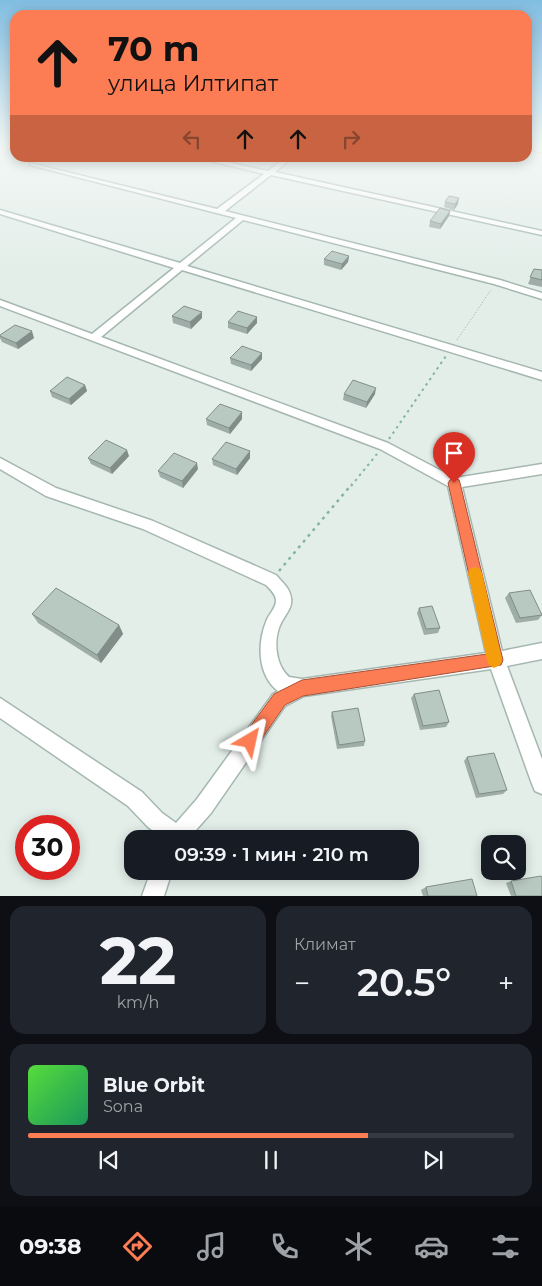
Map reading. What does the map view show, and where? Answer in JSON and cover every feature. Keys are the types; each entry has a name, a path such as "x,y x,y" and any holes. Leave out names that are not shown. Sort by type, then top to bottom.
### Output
{"street":[{"path":"120,187 497,282 542,296"},
{"path":"218,212 250,187"},
{"path":"331,187 542,233"},
{"path":"0,212 542,376"},
{"path":"93,338 241,218"},
{"path":"0,303 384,446 454,483 542,469"},
{"path":"0,463 51,492 148,526 271,580 281,591 284,599 283,608 273,622 268,647 273,674 284,685 302,688 496,660 542,651"},
{"path":"454,483 496,660 542,784"},
{"path":"182,830 204,806 279,700 302,688"},
{"path":"0,707 135,799 168,830"},
{"path":"153,896 159,880"}],"path":[{"path":"271,580 384,446 497,282"}],"building":[{"path":"449,196 459,198 455,204 445,202"},
{"path":"440,208 450,211 441,224 430,221"},
{"path":"332,251 349,256 342,264 324,259"},
{"path":"534,269 542,270 542,280 530,277"},
{"path":"184,306 202,312 190,322 172,316"},
{"path":"238,311 257,317 247,328 228,322"},
{"path":"15,325 32,331 16,343 0,336 0,335"},
{"path":"242,346 262,353 251,365 230,358"},
{"path":"67,377 85,385 69,399 50,391"},
{"path":"353,380 376,388 367,402 344,394"},
{"path":"220,404 242,412 229,428 206,419"},
{"path":"106,440 127,450 110,468 88,458"},
{"path":"226,442 250,451 236,469 212,459"},
{"path":"174,453 197,463 182,481 158,471"},
{"path":"56,588 119,625 97,655 32,614"},
{"path":"530,590 542,615 520,618 509,593"},
{"path":"432,606 440,628 426,629 419,608"},
{"path":"439,690 449,722 423,726 414,694"},
{"path":"358,708 365,741 339,745 332,712"},
{"path":"494,753 507,790 479,794 467,757"},
{"path":"541,876 542,896 516,896 511,881"},
{"path":"472,879 477,896 428,896 426,887"}],"slow traffic":[{"path":"475,573 496,660 494,660"}],"route":[{"path":"250,741 279,700 302,688 496,660 454,483"}]}
